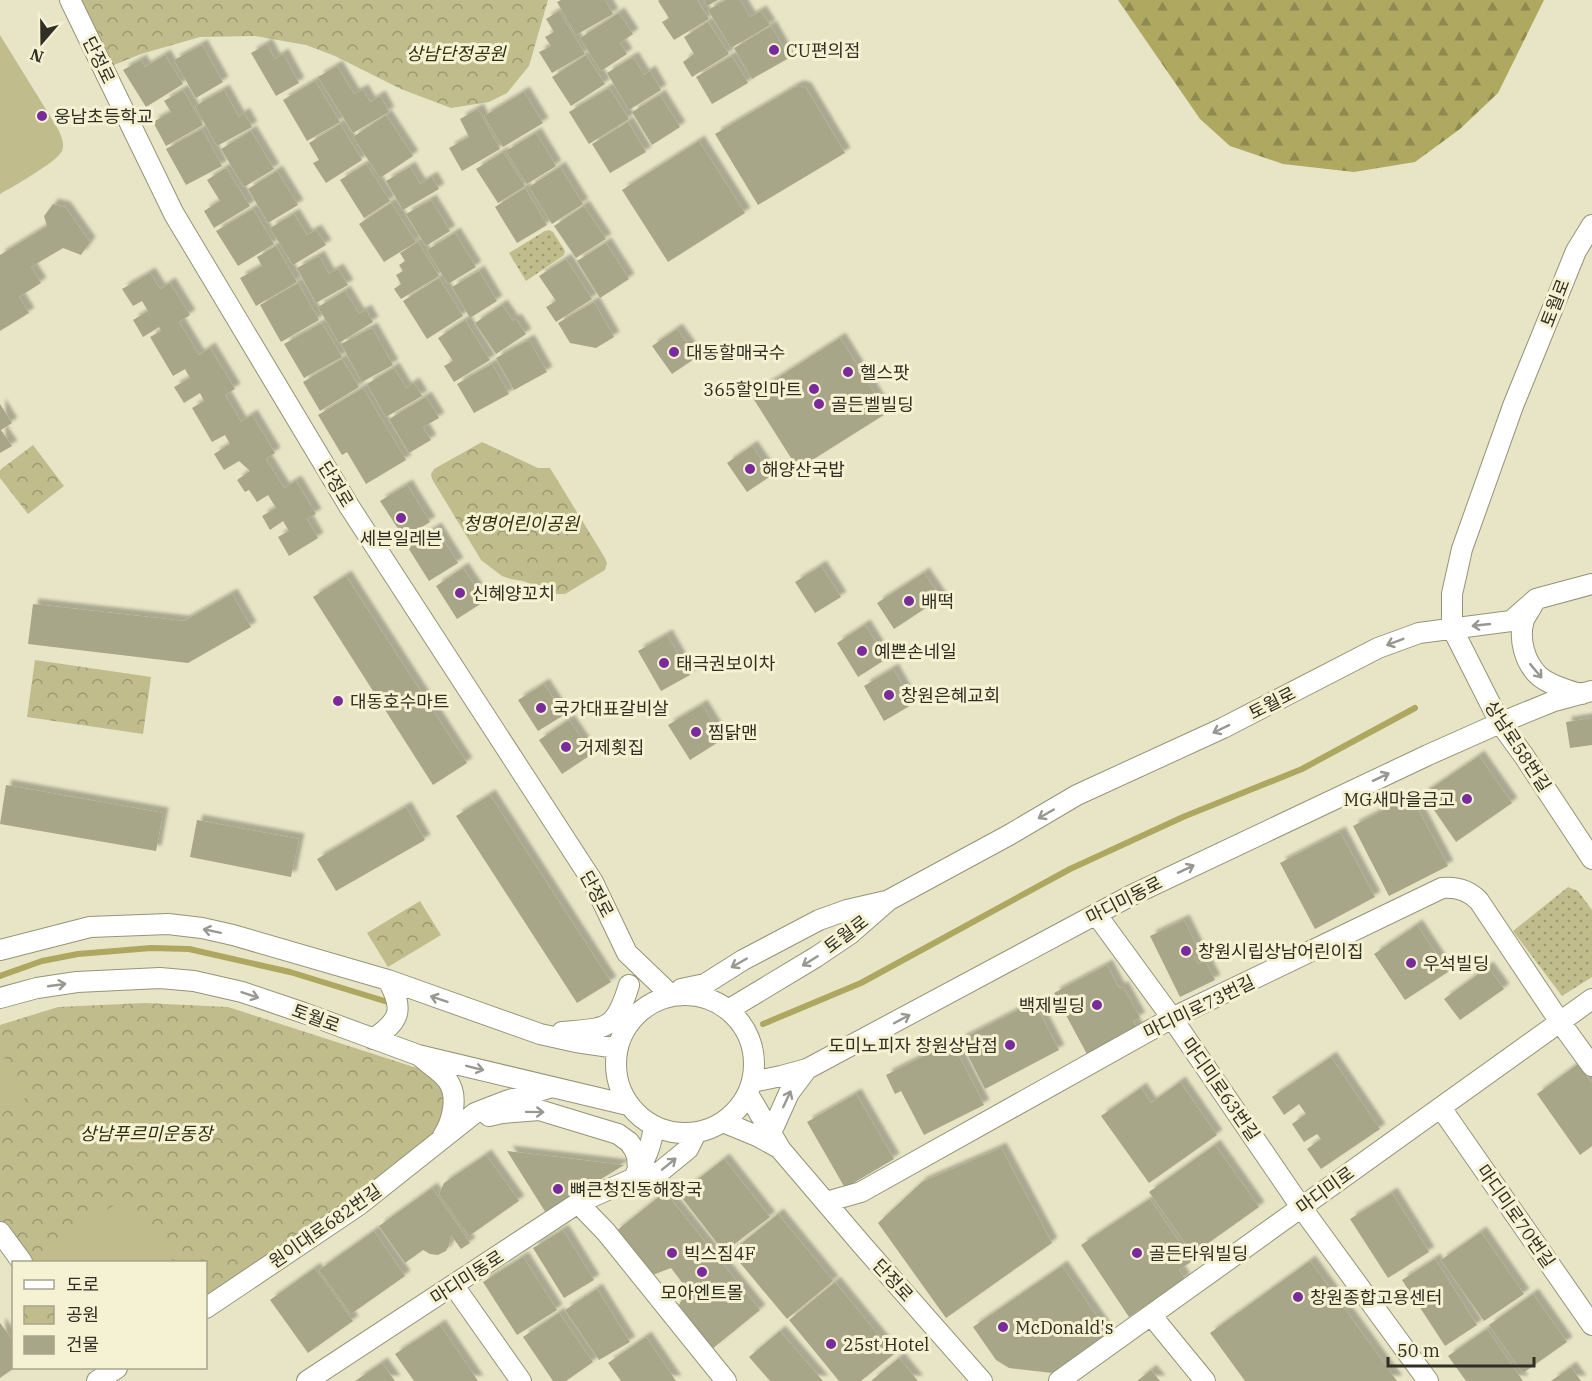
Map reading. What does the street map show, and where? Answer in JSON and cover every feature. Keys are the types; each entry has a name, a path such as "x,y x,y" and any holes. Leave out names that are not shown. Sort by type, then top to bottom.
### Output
{"street":[{"name":"단정로","path":"70,0 174,214 349,506 593,882 627,953 669,993"},
{"name":"토월로","path":"728,1010 850,934 889,900 1077,795 1223,728 1378,648 1419,633 1452,628 1452,594 1462,549 1473,516 1513,406 1576,251 1592,225"},
{"path":"1452,628 1511,621 1536,599 1592,584"},
{"path":"1536,599 1524,621 1521,639 1531,667 1541,678 1553,684 1587,693"},
{"name":"상남로58번길","path":"1452,628 1500,723 1592,859"},
{"name":"마디미동로","path":"750,1088 807,1069 1130,896 1428,755 1554,701 1587,693"},
{"name":"마디미로73번길","path":"826,1202 861,1192 1172,1018 1435,890 1449,887 1473,894 1560,1022"},
{"path":"669,993 702,997 716,1002 742,1024 751,1042 754,1062 750,1088 741,1105 723,1122 696,1133 668,1132 654,1127 640,1118 628,1105 621,1092 616,1078 616,1048 623,1031 634,1017 651,1003 669,993 705,984 743,960 819,920 889,900"},
{"name":"마디미로63번길","path":"1096,914 1172,1018 1301,1208 1428,1381"},
{"path":"0,950 90,927 168,924 202,928 388,980 540,1034 616,1048"},
{"name":"단정로","path":"627,953 634,1017"},
{"name":"토월로","path":"0,998 37,988 77,982 160,978 194,981 242,992 418,1055 628,1105"},
{"path":"373,1039 393,1024 397,1015 398,1002 388,980"},
{"path":"540,1034 606,1026 620,1011 629,985"},
{"name":"마디미로","path":"1059,1381 1592,999"},
{"path":"1560,1022 1592,1066"},
{"path":"418,1055 449,1081 453,1096 453,1111 448,1129 441,1139"},
{"path":"776,1141 789,1094 807,1069"},
{"path":"458,1126 475,1113 528,1093 553,1087"},
{"name":"단정로","path":"750,1088 776,1141 863,1246 982,1381"},
{"name":"마디미로70번길","path":"1441,1108 1592,1325"},
{"path":"458,1126 502,1113 539,1110 555,1114 618,1134 629,1142 637,1156 634,1175"},
{"name":"단정로","path":"723,1122 776,1141"},
{"name":"원이대로682번길","path":"207,1307 359,1204 458,1126"},
{"path":"634,1175 650,1149 654,1127"},
{"name":"마디미동로","path":"320,1377 578,1203 634,1175 644,1178 661,1171 688,1149 696,1133"},
{"path":"578,1203 606,1232 726,1381"},
{"path":"0,1232 21,1261"},
{"path":"454,1286 521,1381"},
{"path":"1151,1315 1205,1381"}],"green space":[{"name":"상남단정공원","path":"70,0 548,0 529,66 507,93 489,102 451,108 401,89 335,56 306,45 255,36 200,37 141,54 104,69"},
{"path":"1118,0 1544,0 1498,93 1460,129 1415,162 1354,172 1283,164 1230,146 1200,119"},
{"path":"0,35 58,129 63,145 62,151 52,161 0,194"},
{"path":"549,230 553,232 565,251 564,255 526,281 509,253"},
{"name":"청명어린이공원","path":"482,442 538,468 550,468 605,558 607,563 605,570 565,594 557,594 502,576 481,560 431,474 434,469"},
{"path":"33,445 64,486 28,514 0,478 0,470"},
{"path":"35,660 151,677 143,734 27,717"},
{"path":"1568,887 1578,891 1592,910 1592,977 1562,996 1513,931"},
{"path":"420,901 441,935 388,967 367,933"},
{"name":"상남푸르미운동장","path":"145,1003 228,1007 423,1070 442,1089 449,1107 440,1135 207,1307 207,1261 21,1261 0,1232 0,1025 58,1007"},
{"path":"5,1058 30,1095 0,1115 0,1061"},
{"path":"127,1196 172,1261 45,1261 41,1255"}],"building":[{"path":"561,0 605,0 613,14 576,35 557,2"},
{"path":"697,0 709,19 674,40 662,22 669,18 658,1"},
{"path":"704,0 718,0 707,6"},
{"path":"726,0 740,0 750,17 761,11 770,25 731,48 708,10"},
{"path":"559,11 585,54 552,73 539,52 551,46 545,37 554,32 546,19"},
{"path":"619,13 633,34 620,43 627,54 601,71 580,38"},
{"path":"708,22 729,54 692,77 683,62 694,54 684,37"},
{"path":"771,26 789,58 752,79 734,48"},
{"path":"267,44 275,59 283,54 299,83 276,96 251,53"},
{"path":"202,45 223,82 196,98 174,60"},
{"path":"165,55 183,84 146,107 123,70 141,60 145,67"},
{"path":"586,55 605,84 571,106 552,77"},
{"path":"732,56 748,83 712,104 696,77"},
{"path":"633,57 644,75 650,71 661,90 629,110 607,73"},
{"path":"337,66 354,94 363,90 370,102 380,96 389,112 353,133 318,77"},
{"path":"315,81 340,122 307,141 283,100"},
{"path":"800,86 806,88 845,153 758,205 715,134"},
{"path":"609,88 629,119 589,144 569,112"},
{"path":"183,90 203,125 166,146 153,122 171,112 164,101"},
{"path":"224,90 239,117 244,113 252,127 217,146 195,106"},
{"path":"524,92 543,123 503,147 484,116"},
{"path":"660,95 680,127 652,145 632,112"},
{"path":"478,109 500,149 462,171 449,148 469,137 460,119"},
{"path":"386,115 413,156 380,178 353,137"},
{"path":"628,122 646,152 610,173 592,144"},
{"path":"340,124 362,160 326,183 313,163 319,160 309,143"},
{"path":"202,129 222,166 186,185 166,149"},
{"path":"251,131 274,169 244,187 221,149"},
{"path":"536,133 556,166 527,184 506,151"},
{"path":"699,141 745,213 668,262 622,190"},
{"path":"503,152 525,186 498,203 476,169"},
{"path":"366,164 390,201 364,218 340,180"},
{"path":"410,167 420,184 432,177 439,189 403,210 386,181"},
{"path":"560,167 583,204 552,224 529,187"},
{"path":"226,168 250,206 214,228 204,211 220,201 207,180"},
{"path":"277,171 298,205 268,223 248,189"},
{"path":"525,188 547,225 517,243 495,207"},
{"path":"431,200 450,231 426,246 406,214"},
{"path":"391,203 416,242 384,262 359,224"},
{"path":"53,204 65,207 90,242 81,255 63,248 31,267 41,283 19,297 29,313 0,331 0,255 47,226 44,216"},
{"path":"584,206 606,239 576,258 554,226"},
{"path":"253,209 274,244 238,266 216,231"},
{"path":"294,214 307,235 316,230 326,245 293,265 270,228"},
{"path":"455,233 476,267 448,284 427,250"},
{"path":"418,242 439,276 401,299 394,289 401,284 396,275 403,271 399,265 405,261 400,253"},
{"path":"606,243 629,279 600,298 577,261"},
{"path":"276,246 297,282 256,306 240,278 262,266 257,257"},
{"path":"319,256 329,274 338,269 348,285 316,303 297,268"},
{"path":"566,259 592,299 556,322 546,307 556,301 539,276"},
{"path":"479,271 497,301 470,318 452,287"},
{"path":"150,273 160,289 170,283 190,315 179,322 199,355 210,348 235,389 225,395 241,422 252,415 275,453 266,459 284,488 296,481 316,514 307,519 318,538 289,556 278,537 289,531 283,521 270,530 262,516 276,508 268,495 257,502 249,490 245,492 237,480 250,471 239,461 224,470 214,454 230,444 225,435 212,442 192,408 204,401 200,393 184,403 174,387 190,378 185,369 173,376 150,337 161,331 159,327 143,337 133,320 148,311 142,301 133,306 122,289"},
{"path":"439,278 463,316 427,339 403,301"},
{"path":"298,283 319,320 281,342 260,305"},
{"path":"345,291 359,314 366,310 373,322 339,343 318,307"},
{"path":"594,302 614,337 596,348 570,343 558,323"},
{"path":"502,305 513,321 516,319 526,334 496,354 475,323"},
{"path":"465,320 490,360 454,382 444,366 453,361 438,338"},
{"path":"322,323 342,357 304,378 284,344"},
{"path":"372,328 393,365 362,382 341,344"},
{"name":"대동할매국수","path":"677,329 697,357 672,374 652,346"},
{"name":"골든벨빌딩","path":"840,338 887,413 798,469 751,395"},
{"path":"529,340 547,372 514,390 496,358"},
{"path":"342,359 359,387 320,411 303,382"},
{"path":"492,364 509,394 474,413 457,384"},
{"path":"394,368 406,388 414,383 422,396 386,417 367,384"},
{"path":"363,388 406,460 366,484 347,452 342,455 318,415"},
{"path":"426,397 439,418 423,427 431,440 409,453 389,419"},
{"path":"0,404 12,423 1,430 12,446 0,453"},
{"name":"해양산국밥","path":"752,446 772,475 747,492 727,463"},
{"path":"407,485 430,522 404,538 380,501"},
{"path":"436,528 458,563 429,581 407,546"},
{"path":"821,566 841,597 815,613 795,582"},
{"name":"신혜양꼬치","path":"463,568 485,601 457,619 436,586"},
{"name":"배떡","path":"924,573 941,598 894,629 877,603"},
{"path":"346,576 467,763 433,785 313,597"},
{"path":"232,594 251,627 188,663 28,644 33,604 184,621"},
{"name":"예쁜손네일","path":"865,625 886,659 858,677 837,643"},
{"name":"태극권보이차","path":"667,635 690,675 661,691 638,651"},
{"name":"창원은혜교회","path":"893,669 913,704 884,721 864,686"},
{"name":"국가대표갈비살","path":"544,684 564,715 538,731 518,700"},
{"name":"찜닭맨","path":"702,705 723,739 690,760 668,725"},
{"path":"1592,718 1592,745 1570,748 1566,722"},
{"name":"거제횟집","path":"569,720 592,754 562,774 539,740"},
{"name":"MG새마을금고","path":"1479,756 1512,803 1456,842 1423,794"},
{"path":"6,785 163,813 156,851 0,824"},
{"path":"490,795 611,982 577,1003 456,816"},
{"path":"1411,796 1448,866 1389,896 1353,826"},
{"path":"406,807 425,840 336,891 317,859"},
{"path":"197,820 299,839 291,877 190,857"},
{"path":"1340,832 1375,897 1315,929 1280,863"},
{"name":"창원시립상남어린이집","path":"1184,920 1201,954 1194,957 1198,964 1205,961 1215,980 1180,997 1150,936"},
{"name":"우석빌딩","path":"1417,925 1448,972 1405,1000 1374,954"},
{"name":"백제빌딩","path":"1107,965 1119,988 1123,987 1140,1018 1133,1021 1138,1029 1088,1056 1054,993"},
{"path":"1488,967 1504,989 1460,1020 1444,999"},
{"name":"도미노피자 창원상남점","path":"1034,1002 1059,1050 985,1089 960,1040"},
{"path":"952,1042 984,1105 924,1135 901,1091 895,1094 886,1075"},
{"path":"1331,1057 1380,1129 1321,1169 1307,1149 1321,1139 1317,1134 1304,1142 1292,1124 1306,1114 1299,1104 1284,1115 1272,1097"},
{"path":"1578,1064 1592,1083 1592,1146 1580,1155 1537,1094"},
{"path":"1180,1082 1217,1135 1149,1183 1101,1116 1141,1088 1151,1103"},
{"path":"856,1094 894,1159 845,1188 807,1122"},
{"path":"1215,1145 1259,1207 1193,1254 1149,1192"},
{"path":"1001,1148 1052,1243 946,1318 878,1223 922,1182"},
{"name":"뼈큰청진동해장국","path":"507,1151 624,1165 546,1213"},
{"path":"486,1155 519,1201 469,1236 439,1194 444,1183"},
{"path":"724,1159 770,1217 724,1252 679,1194"},
{"path":"432,1188 470,1243 461,1249 451,1235 446,1251 438,1255 423,1250 405,1263 379,1226"},
{"name":"모아엔트몰","path":"665,1192 760,1310 712,1349 678,1307 687,1289 671,1268 650,1276 615,1232"},
{"path":"1392,1193 1429,1252 1388,1278 1350,1219"},
{"name":"골든타워빌딩","path":"1150,1199 1192,1261 1179,1270 1185,1279 1129,1317 1081,1245"},
{"path":"778,1214 833,1281 787,1319 731,1252"},
{"path":"563,1230 594,1280 564,1298 533,1248"},
{"path":"374,1231 405,1276 351,1314 319,1270"},
{"path":"1481,1232 1524,1294 1484,1321 1441,1260"},
{"path":"523,1257 557,1310 517,1335 483,1282"},
{"path":"1435,1259 1477,1325 1445,1346 1402,1280"},
{"name":"창원종합고용센터","path":"1310,1261 1397,1381 1245,1381 1210,1333"},
{"path":"1062,1266 1109,1334 1052,1373 1009,1368 996,1360 973,1327"},
{"path":"315,1268 353,1321 308,1353 270,1300"},
{"path":"835,1282 894,1354 861,1381 839,1381 789,1320"},
{"path":"597,1289 630,1342 599,1360 565,1310"},
{"path":"1533,1294 1567,1342 1523,1373 1489,1325"},
{"path":"559,1313 593,1362 566,1381 553,1381 523,1337"},
{"path":"0,1323 12,1339 13,1369 0,1378"},
{"path":"440,1325 478,1381 414,1381 395,1354"},
{"path":"1487,1329 1523,1381 1466,1381 1448,1356"},
{"path":"780,1331 823,1381 770,1381 749,1357"},
{"path":"646,1337 676,1381 621,1381 608,1363"},
{"path":"899,1358 918,1381 871,1381"},
{"path":"382,1363 395,1381 355,1381"},
{"path":"1571,1367 1581,1381 1551,1381"},
{"path":"1151,1370 1160,1381 1137,1381"}],"waterway":[{"path":"763,1024 861,983 1070,869 1183,817 1302,769 1415,708"},
{"path":"0,976 42,961 78,954 151,948 189,949 290,972 391,1003"}],"place":[{"name":"CU편의점","path":"774,50"},
{"name":"웅남초등학교","path":"42,116"},
{"name":"대동할매국수","path":"674,352"},
{"name":"헬스팟","path":"848,372"},
{"name":"365할인마트","path":"814,389"},
{"name":"골든벨빌딩","path":"819,404"},
{"name":"해양산국밥","path":"750,469"},
{"name":"세븐일레븐","path":"401,518"},
{"name":"신혜양꼬치","path":"460,593"},
{"name":"배떡","path":"909,601"},
{"name":"예쁜손네일","path":"862,651"},
{"name":"태극권보이차","path":"664,663"},
{"name":"창원은혜교회","path":"889,695"},
{"name":"대동호수마트","path":"338,701"},
{"name":"국가대표갈비살","path":"541,708"},
{"name":"찜닭맨","path":"696,732"},
{"name":"거제횟집","path":"566,747"},
{"name":"MG새마을금고","path":"1467,799"},
{"name":"창원시립상남어린이집","path":"1186,951"},
{"name":"우석빌딩","path":"1411,963"},
{"name":"백제빌딩","path":"1097,1005"},
{"name":"도미노피자 창원상남점","path":"1010,1045"},
{"name":"뼈큰청진동해장국","path":"558,1189"},
{"name":"빅스짐4F","path":"672,1253"},
{"name":"골든타워빌딩","path":"1137,1253"},
{"name":"모아엔트몰","path":"702,1272"},
{"name":"창원종합고용센터","path":"1298,1297"},
{"name":"McDonald's","path":"1003,1327"},
{"name":"25st Hotel","path":"831,1344"}]}
